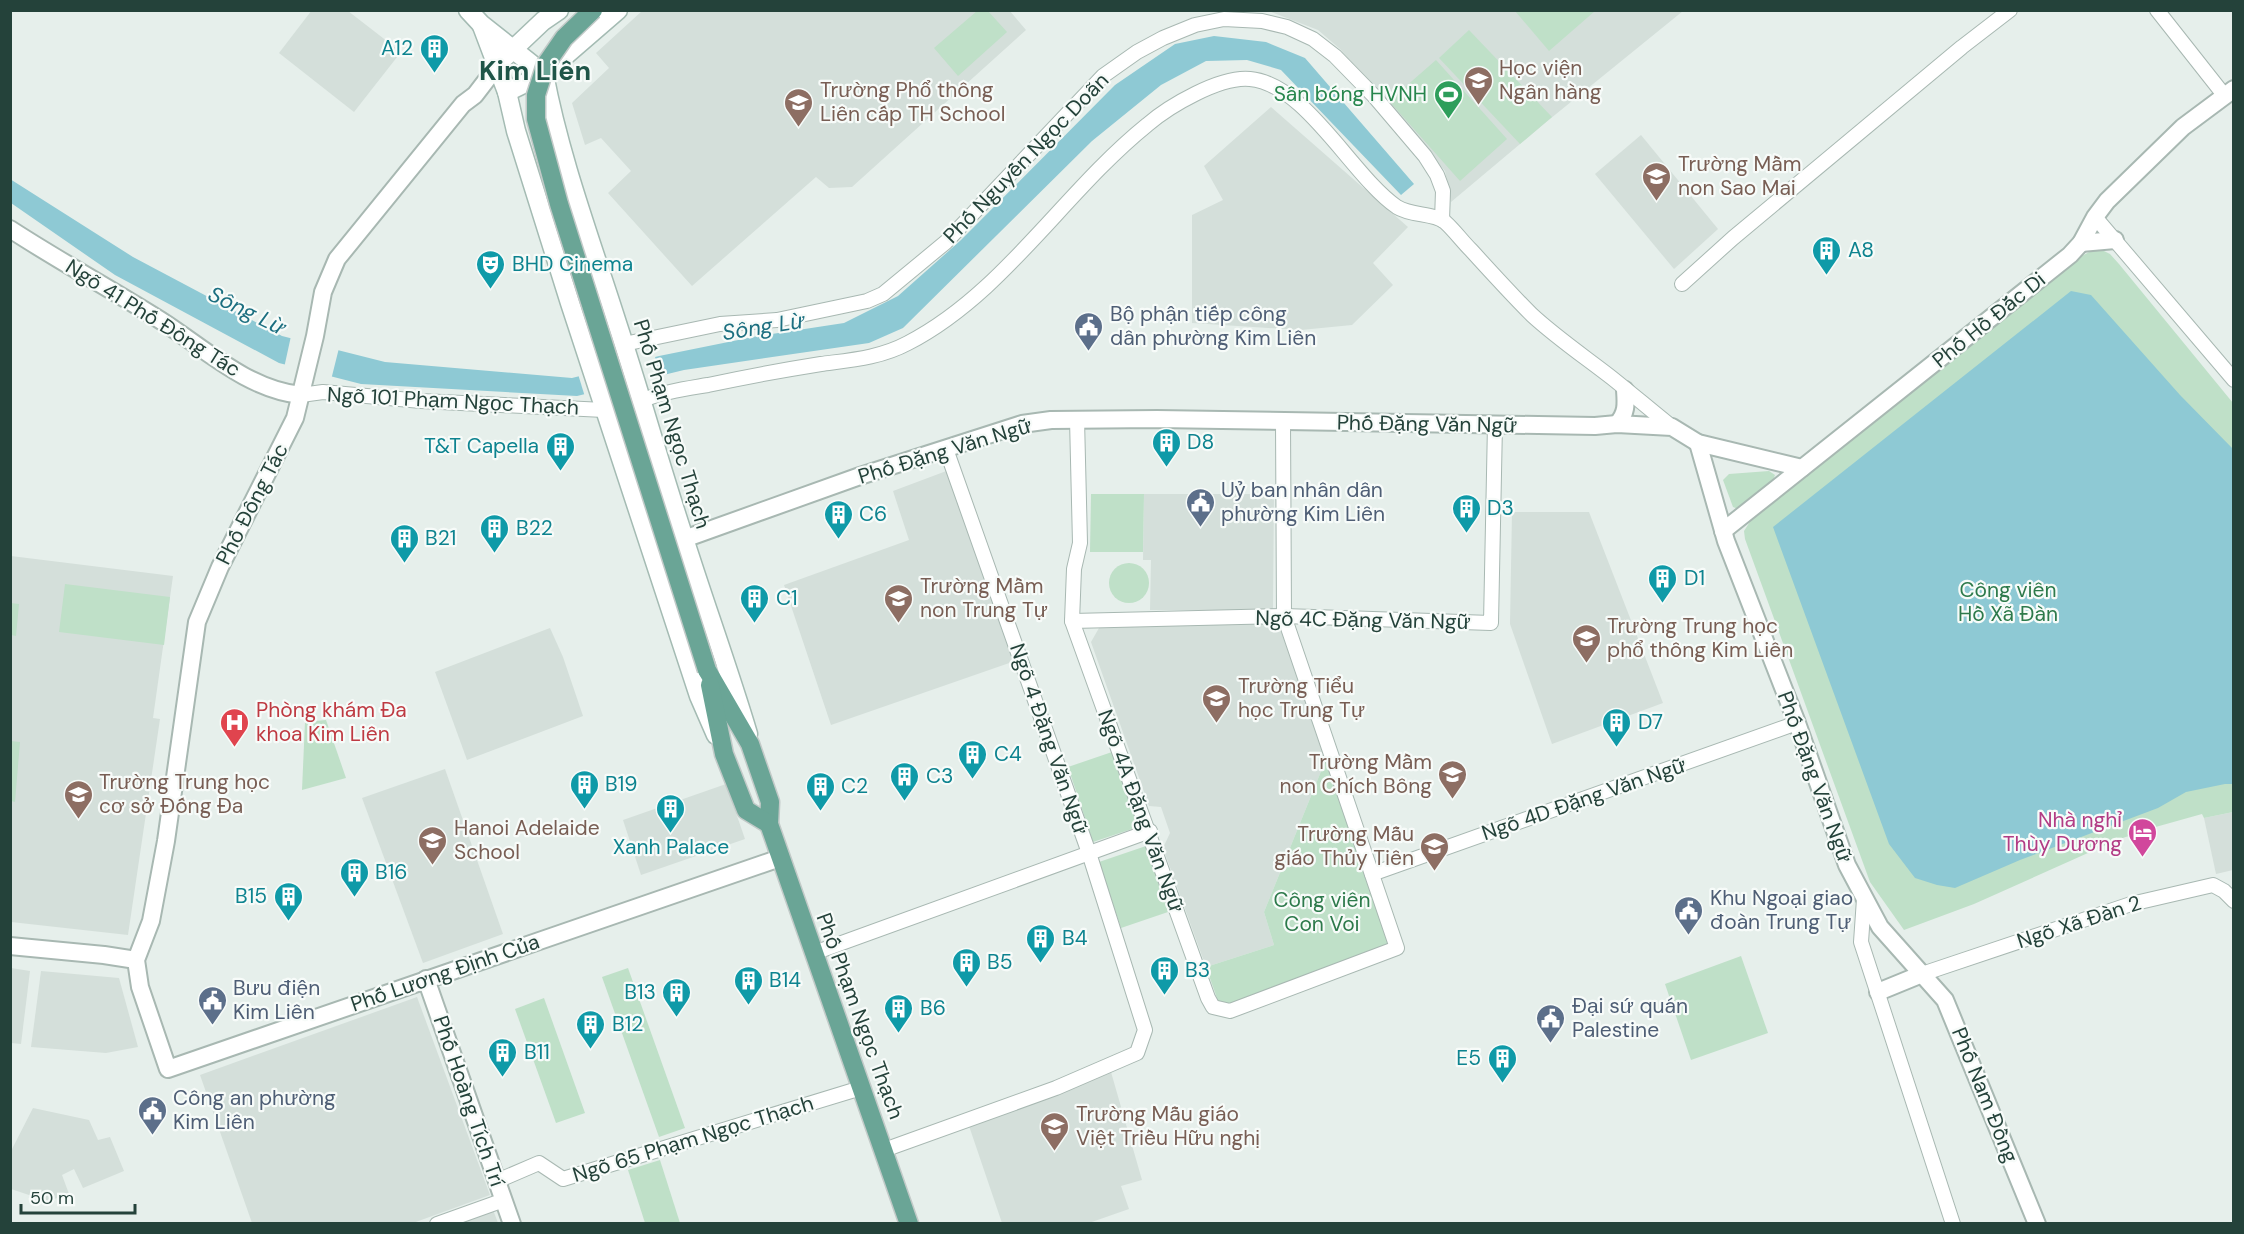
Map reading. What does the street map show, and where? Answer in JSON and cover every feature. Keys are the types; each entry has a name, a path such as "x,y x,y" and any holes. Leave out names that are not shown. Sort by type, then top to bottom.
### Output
{"main road":[{"path":"468,10 544,74"},
{"path":"498,65 543,21 559,10"},
{"path":"507,92 544,74 604,13"},
{"path":"604,13 564,38 546,64 536,95 536,119 559,204 706,670 724,754"},
{"path":"482,24 507,92 586,356 699,696 746,810 769,824"},
{"name":"Phố Phạm Ngọc Thạch","path":"544,74 552,119 572,184 770,802 769,824 909,1224"},
{"path":"537,198 572,184"},
{"path":"706,670 750,744"}],"street":[{"path":"1682,284 1733,238 1939,66 2010,10"},
{"path":"2157,10 2229,92"},
{"name":"Phố Nguyễn Ngọc Doãn","path":"624,344 720,324 777,320 867,301 883,294 946,242 1103,76 1137,52 1163,38 1195,25 1224,19 1262,21 1287,27 1313,39 1335,56 1374,96 1425,156 1437,175 1443,191 1442,220"},
{"name":"Phố Đông Tác","path":"136,960 151,921 162,864 197,622 220,567 295,418 323,292 337,259 463,104 475,95 498,65"},
{"path":"640,401 661,393 872,357 912,341 979,292 1014,260 1117,149 1151,121 1219,83 1249,79 1267,84 1302,106 1381,193 1398,208 1416,215 1442,220 1532,315 1672,427"},
{"path":"475,95 507,92"},
{"name":"Phố Hồ Đắc Di","path":"1723,531 2042,278 2081,243 2094,217 2107,201 2173,137 2229,92"},
{"path":"2094,217 2234,380"},
{"name":"Ngõ 41 Phố Đông Tác","path":"10,229 255,381 283,393 303,387"},
{"path":"2081,243 2115,240"},
{"name":"Ngõ 101 Phạm Ngọc Thạch","path":"303,387 323,392 421,401 603,406"},
{"path":"1617,424 1624,417 1625,390"},
{"name":"Phố Đặng Văn Ngữ","path":"684,539 860,476 1022,424 1077,419 1594,426 1617,424 1672,427 1698,443 1723,531 1797,723 1847,865 1880,927 1922,974"},
{"name":"Ngõ 4A Đặng Văn Ngữ","path":"1077,419 1080,543 1074,569 1072,621 1213,1007 1230,1011 1397,948 1372,874"},
{"path":"1283,422 1284,616 1372,874"},
{"name":"Ngõ 4C Đặng Văn Ngữ","path":"1072,621 1284,616 1491,623 1495,424"},
{"path":"1698,443 1802,468"},
{"name":"Ngõ 4 Đặng Văn Ngữ","path":"884,1150 1056,1088 1137,1053 1145,1030 1089,853 946,449"},
{"name":"Ngõ 4D Đặng Văn Ngữ","path":"1372,874 1797,723"},
{"path":"814,953 1150,831"},
{"name":"Phố Lương Định Của","path":"136,960 140,987 168,1069 780,858"},
{"name":"Ngõ Xã Đàn 2","path":"1922,974 2131,903 2212,885 2224,891 2234,901"},
{"path":"1864,899 1861,942 1953,1224"},
{"path":"10,946 136,960"},
{"path":"1878,992 1922,974"},
{"name":"Phố Nam Đồng","path":"1922,974 1946,1000 2037,1224"},
{"name":"Phố Hoàng Tích Trí","path":"426,980 512,1224"},
{"name":"Ngõ 65 Phạm Ngọc Thạch","path":"497,1181 539,1163 563,1179 861,1088"},
{"path":"437,1224 504,1200"}],"shaded area":[{"path":"312,10 348,11 401,52 354,112 279,53"},
{"name":"Trường Phổ thông Liên cấp TH School","path":"1009,10 1026,30 852,187 829,188 816,177 692,286 608,193 631,171 601,138 585,145 572,103 609,68 596,53 642,11"},
{"name":"Học viện Ngân hàng","path":"1269,11 1683,11 1451,202 1445,171 1340,49 1318,30"},
{"path":"1271,107 1408,227 1373,263 1393,285 1352,325 1301,330 1192,323 1192,215 1223,200 1204,166"},
{"name":"Trường Mầm non Sao Mai","path":"1641,135 1718,229 1674,269 1595,174"},
{"name":"Trường Mầm non Trung Tự","path":"949,470 1015,661 831,725 784,585 909,540 893,491"},
{"path":"1144,494 1274,494 1273,610 1150,610 1151,560 1143,560"},
{"name":"Trường Trung học phổ thông Kim Liên","path":"1512,512 1589,512 1663,703 1552,744 1510,624"},
{"name":"Trường Trung học cơ sở Đống Đa","path":"11,556 173,576 153,718 160,719 128,935 11,922"},
{"name":"Trường Tiểu học Trung Tự","path":"1272,622 1282,633 1326,759 1264,912 1274,945 1206,967 1163,848 1170,833 1161,807 1149,806 1091,642 1099,628"},
{"path":"550,628 563,657 583,716 467,760 435,672"},
{"name":"Hanoi Adelaide School","path":"445,769 503,934 423,963 362,798"},
{"name":"Xanh Palace","path":"726,784 745,839 641,875 623,820"},
{"path":"2233,812 2233,870 2216,874 2204,818"},
{"path":"11,968 30,971 21,1044 11,1043"},
{"path":"41,971 119,978 138,1047 106,1053 31,1047"},
{"path":"417,997 490,1195 413,1223 252,1223 200,1075"},
{"name":"Trường Mẫu giáo Việt Triều Hữu nghị","path":"1111,1072 1142,1180 1121,1186 1129,1209 1089,1223 1002,1223 968,1123"},
{"path":"33,1108 89,1120 98,1140 110,1137 124,1171 83,1188 74,1169 62,1175 69,1194 42,1203 35,1197 11,1189 11,1151"},
{"path":"492,1207 498,1223 448,1224"}],"green space":[{"path":"977,11 988,11 1007,32 958,76 934,48"},
{"path":"1515,11 1595,11 1549,51"},
{"path":"1469,30 1552,117 1520,144 1439,58"},
{"name":"Sân bóng HVNH","path":"1436,60 1507,139 1460,181 1389,101"},
{"name":"Công viên Hồ Xã Đàn","path":"2102,250 2110,254 2119,264 2233,403 2233,812 2204,818 2202,814 2117,840 1974,904 1904,930 1870,882 1744,531 1753,517 2080,257 2091,251"},
{"path":"1769,471 1775,475 1773,480 1738,509 1733,507 1723,480 1729,474"},
{"path":"1091,494 1144,494 1143,552 1090,552"},
{"path":"1129,563 1137,564 1143,569 1148,575 1148,591 1143,597 1137,602 1129,603 1121,602 1115,597 1110,591 1109,583 1110,575 1115,569 1121,564"},
{"path":"65,584 170,597 164,645 59,632"},
{"path":"11,603 19,604 16,636 11,635"},
{"path":"326,720 346,778 302,790 305,722"},
{"path":"11,741 20,742 15,802 11,801"},
{"path":"1112,752 1138,827 1093,842 1068,767"},
{"name":"Công viên Con Voi","path":"1326,759 1389,945 1228,1005 1218,1001 1206,967 1274,945 1264,912"},
{"path":"1146,846 1168,912 1121,928 1099,862"},
{"path":"1741,956 1768,1033 1691,1060 1665,984"},
{"path":"628,968 685,1128 659,1137 602,977"},
{"path":"544,998 585,1113 556,1123 515,1009"},
{"path":"660,1160 680,1223 645,1223 628,1170"}],"water":[{"path":"1214,36 1266,42 1305,58 1414,184 1401,195 1281,70 1247,60 1206,61 1161,85 1092,141 903,328 869,343 684,370 577,396 361,384 279,363 115,275 11,203 10,179 133,257 282,336 385,362 572,378 659,356 758,336 844,323 898,296 961,240 1115,85 1175,44"},
{"name":"Công viên Hồ Xã Đàn","path":"2071,291 2091,295 2180,395 2233,449 2233,784 2186,792 2158,808 2020,860 1955,888 1937,885 1915,878 1889,844 1773,527"}],"pier":[{"path":"291,336 339,348 331,380 284,368"},
{"path":"654,354 662,378 585,397 578,374"}],"place":[{"name":"A12","path":"434,74"},
{"name":"Học viện Ngân hàng","path":"1478,106"},
{"name":"Sân bóng HVNH","path":"1448,120"},
{"name":"Trường Phổ thông Liên cấp TH School","path":"799,128"},
{"name":"Trường Mầm non Sao Mai","path":"1657,202"},
{"name":"A8","path":"1827,276"},
{"name":"BHD Cinema","path":"491,290"},
{"name":"Bộ phận tiếp công dân phường Kim Liên","path":"1089,352"},
{"name":"D8","path":"1166,468"},
{"name":"T&T Capella","path":"560,472"},
{"name":"Uỷ ban nhân dân phường Kim Liên","path":"1200,528"},
{"name":"D3","path":"1466,534"},
{"name":"C6","path":"838,540"},
{"name":"B22","path":"495,554"},
{"name":"B21","path":"404,564"},
{"name":"D1","path":"1663,604"},
{"name":"C1","path":"755,624"},
{"name":"Trường Mầm non Trung Tự","path":"899,624"},
{"name":"Trường Trung học phổ thông Kim Liên","path":"1586,664"},
{"name":"Trường Tiểu học Trung Tự","path":"1217,724"},
{"name":"Phòng khám Đa khoa Kim Liên","path":"235,748"},
{"name":"D7","path":"1617,748"},
{"name":"C4","path":"973,780"},
{"name":"Trường Mầm non Chích Bông","path":"1453,800"},
{"name":"C3","path":"905,802"},
{"name":"B19","path":"584,810"},
{"name":"C2","path":"820,812"},
{"name":"Trường Trung học cơ sở Đống Đa","path":"78,820"},
{"name":"Xanh Palace","path":"671,834"},
{"name":"Nhà nghỉ Thùy Dương","path":"2143,858"},
{"name":"Hanoi Adelaide School","path":"433,866"},
{"name":"Trường Mẫu giáo Thủy Tiên","path":"1435,872"},
{"name":"B16","path":"354,898"},
{"name":"B15","path":"288,922"},
{"name":"Khu Ngoại giao đoàn Trung Tự","path":"1689,936"},
{"name":"B4","path":"1041,964"},
{"name":"B5","path":"966,988"},
{"name":"B3","path":"1164,996"},
{"name":"B14","path":"748,1006"},
{"name":"B13","path":"677,1018"},
{"name":"Bưu điện Kim Liên","path":"212,1026"},
{"name":"B6","path":"899,1034"},
{"name":"Đại sứ quán Palestine","path":"1551,1044"},
{"name":"B12","path":"591,1050"},
{"name":"B11","path":"503,1078"},
{"name":"E5","path":"1502,1084"},
{"name":"Công an phường Kim Liên","path":"152,1136"},
{"name":"Trường Mẫu giáo Việt Triều Hữu nghị","path":"1055,1152"}],"district":[{"name":"Kim Liên","path":"535,71"}],"water label":[{"name":"Sông Lừ","path":"247,310"},
{"name":"Sông Lừ","path":"763,326"}]}
